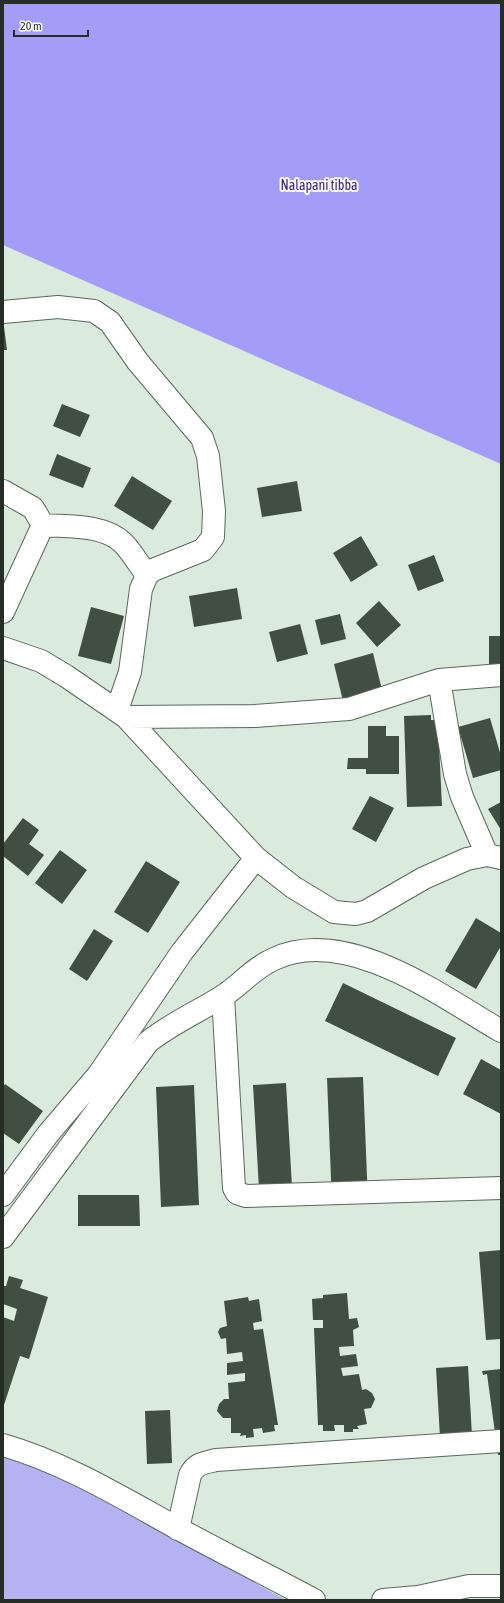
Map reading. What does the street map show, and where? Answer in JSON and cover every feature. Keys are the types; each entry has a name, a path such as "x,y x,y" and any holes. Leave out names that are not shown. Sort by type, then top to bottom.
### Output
{"street":[{"path":"3,312 58,307 94,310 110,322 138,362 202,438 208,456 214,511 213,537 203,550 158,567 147,575 141,589 130,672 121,714"},
{"path":"3,491 33,508 43,525"},
{"path":"43,525 90,529 107,533 122,542 147,575"},
{"path":"3,612 43,525"},
{"path":"3,648 41,661 121,714 256,858 315,902 334,912 356,914 367,911 424,878 467,859 494,856 462,797 455,774 439,680"},
{"path":"121,714 255,716 349,709 439,680 501,675"},
{"path":"3,1195 48,1134 99,1074 182,952 256,858"},
{"path":"3,1237 148,1042 175,1023 223,996 272,959 305,950 326,951 367,958 386,965 501,1031"},
{"path":"223,996 234,1188 237,1193 246,1196 501,1188"},
{"path":"178,1529 190,1475 194,1467 198,1464 216,1460 501,1441"},
{"path":"3,1445 46,1461 101,1485 178,1529 314,1600"},
{"path":"383,1600 417,1599 469,1586 501,1586"}],"shaded area":[{"path":"3,1454 17,1457 84,1488 286,1600 3,1600"}],"green space":[{"name":"Nalapani tibba","path":"3,3 501,3 501,464 3,245"}],"building":[{"path":"3,319 7,350 3,350"},
{"path":"62,404 90,415 80,437 53,426"},
{"path":"57,454 91,468 83,488 49,475"},
{"path":"132,476 172,501 153,530 114,506"},
{"path":"297,481 302,511 262,517 257,488"},
{"path":"361,536 378,565 351,582 333,553"},
{"path":"434,555 444,581 418,591 408,565"},
{"path":"237,588 242,619 194,627 189,596"},
{"path":"379,601 401,625 377,647 356,623"},
{"path":"91,607 124,616 111,664 78,656"},
{"path":"340,614 346,639 321,645 315,620"},
{"path":"300,624 308,654 277,662 269,632"},
{"path":"489,636 501,636 501,672 489,673"},
{"path":"373,653 382,690 343,701 334,664"},
{"path":"431,715 431,720 442,720 439,744 442,806 407,807 404,716"},
{"path":"490,718 501,756 501,770 473,778 458,727"},
{"path":"368,726 386,726 386,736 399,736 399,774 366,774 366,769 347,769 348,758 368,758"},
{"path":"370,796 394,808 376,842 352,829"},
{"path":"501,802 501,830 488,809"},
{"path":"23,818 39,830 29,844 44,855 28,876 3,856 3,844"},
{"path":"60,850 87,870 62,904 35,883"},
{"path":"146,861 180,882 148,933 114,912"},
{"path":"476,918 501,933 501,946 476,989 445,971"},
{"path":"94,929 113,941 87,981 69,969"},
{"path":"343,983 456,1038 438,1076 325,1021"},
{"path":"481,1059 501,1070 501,1114 463,1094"},
{"path":"363,1077 368,1202 332,1204 327,1078"},
{"path":"286,1083 293,1204 260,1206 253,1085"},
{"path":"5,1084 43,1111 19,1144 3,1133 3,1087"},
{"path":"194,1085 199,1205 161,1207 156,1087"},
{"path":"78,1195 139,1195 140,1226 78,1226"},
{"path":"501,1250 501,1339 486,1340 479,1252"},
{"path":"9,1276 23,1280 20,1288 48,1297 29,1359 20,1356 3,1408 3,1317 14,1321 17,1309 3,1304 3,1286 6,1286"},
{"path":"347,1293 349,1319 357,1318 359,1327 353,1330 354,1346 339,1347 340,1356 356,1354 358,1366 341,1368 343,1376 359,1374 362,1390 366,1389 372,1393 375,1399 371,1408 364,1409 367,1424 357,1426 359,1429 353,1429 353,1432 344,1432 344,1425 334,1425 335,1431 323,1431 323,1425 318,1425 314,1328 323,1328 323,1320 313,1320 312,1299 323,1298 323,1295"},
{"path":"248,1297 249,1301 259,1299 262,1321 253,1323 254,1330 263,1329 278,1425 274,1425 275,1431 263,1433 262,1428 253,1429 254,1437 246,1438 246,1435 240,1436 241,1433 231,1433 231,1418 223,1418 217,1411 219,1404 224,1399 229,1399 228,1383 245,1381 245,1373 227,1375 227,1363 243,1361 242,1352 227,1354 226,1338 221,1339 218,1332 220,1328 227,1326 224,1301"},
{"path":"468,1366 473,1453 441,1455 436,1368"},
{"path":"501,1369 501,1455 498,1455 487,1374 483,1375 482,1371"},
{"path":"170,1410 172,1463 147,1464 145,1411"}]}
